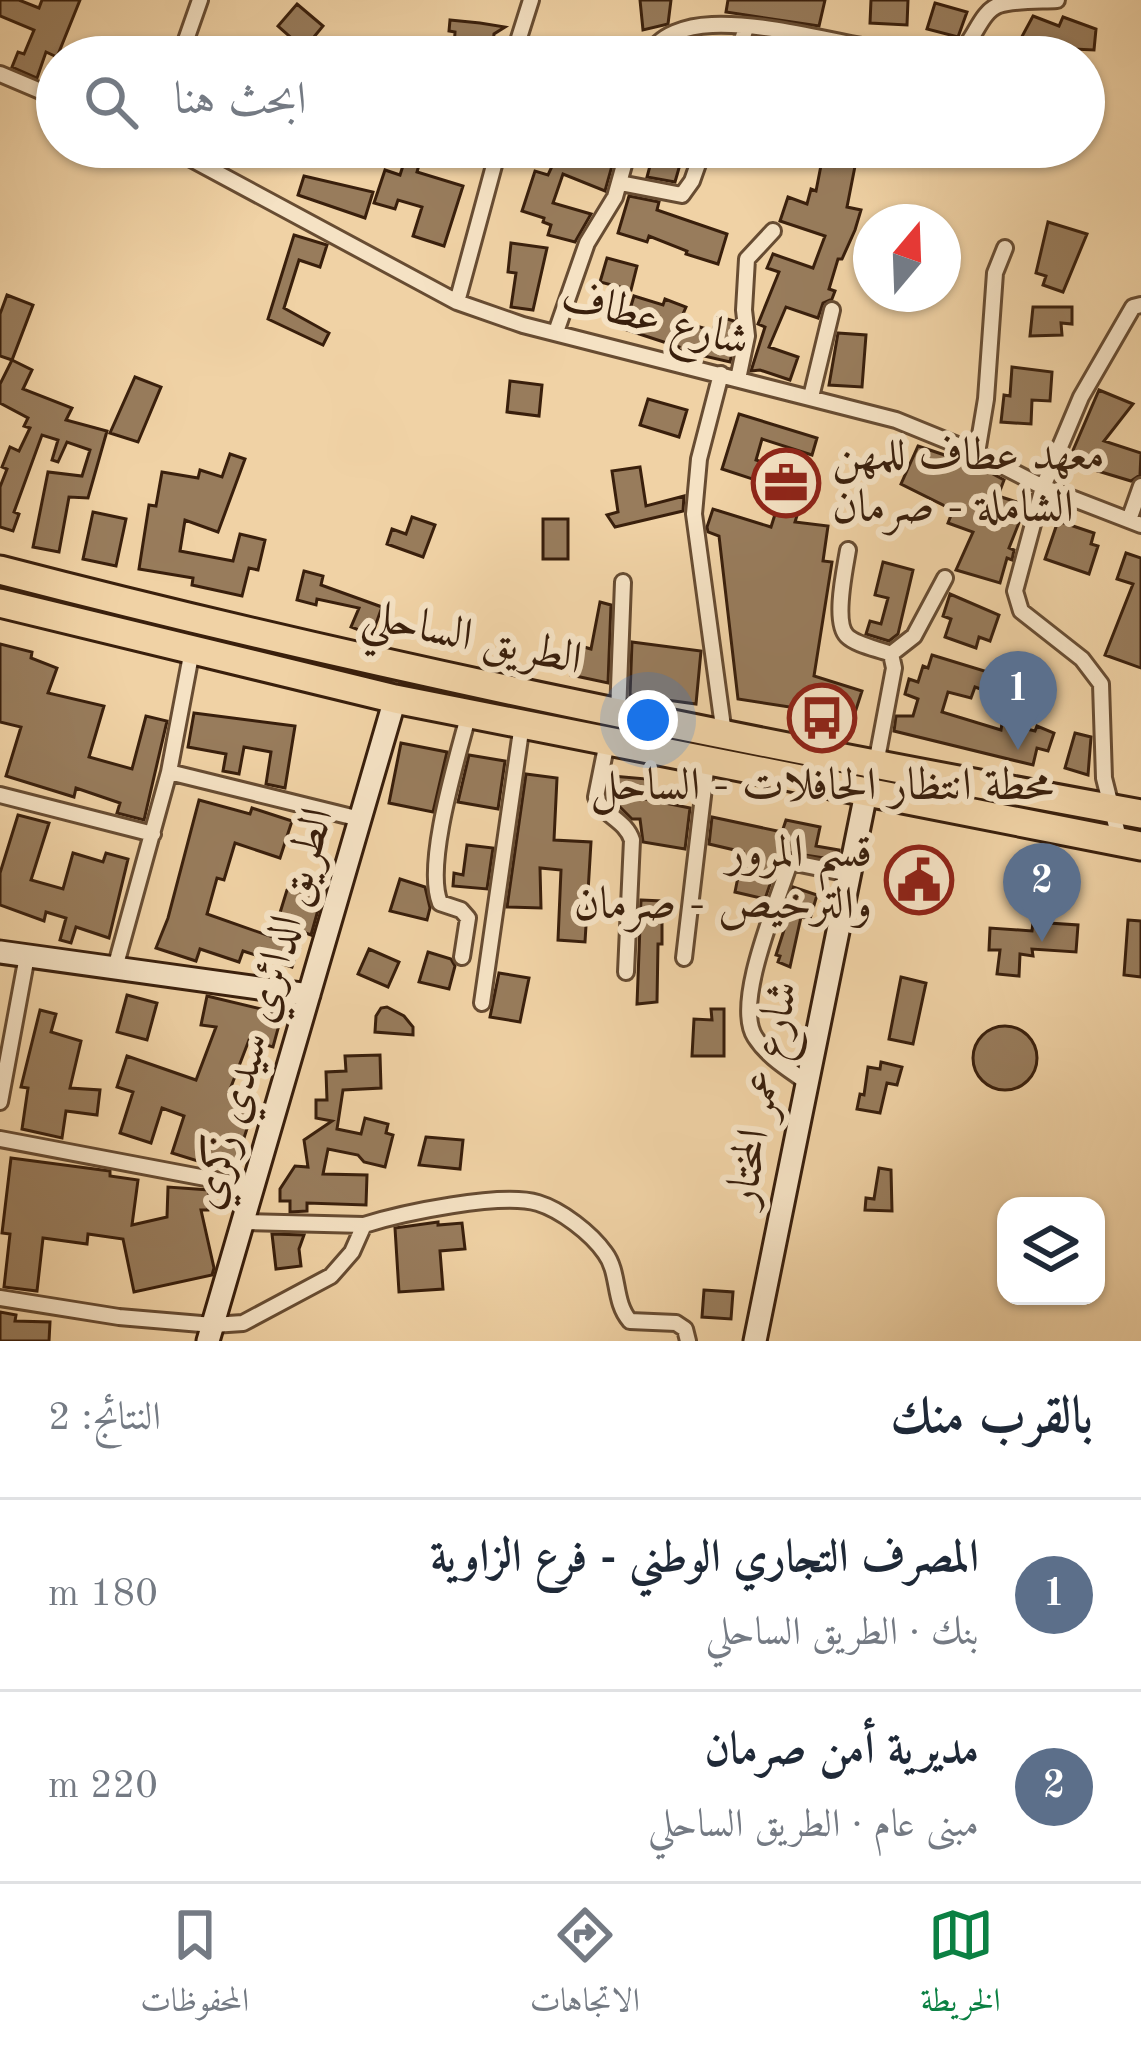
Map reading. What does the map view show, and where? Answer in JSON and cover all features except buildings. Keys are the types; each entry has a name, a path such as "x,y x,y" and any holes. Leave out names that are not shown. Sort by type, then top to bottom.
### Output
{"highway":[{"name":"الطريق الساحلي","path":"0,570 238,630 618,713 1128,812"},
{"path":"62,619 67,588"},
{"name":"الطريق الساحلي","path":"0,603 395,699 1131,844"}],"street":[{"path":"187,36 200,0"},
{"path":"519,36 529,0"},
{"path":"974,36 998,5 1058,0"},
{"path":"668,36 716,24 808,36"},
{"path":"743,36 746,28"},
{"path":"0,74 36,89"},
{"name":"شارع عطاف","path":"208,168 457,302 896,420 1135,523"},
{"path":"457,302 493,168"},
{"path":"556,332 587,243 624,168"},
{"path":"620,183 682,195 697,168"},
{"path":"738,379 747,336 747,259 773,231"},
{"path":"977,453 995,273 1005,248"},
{"path":"1131,844 1128,812 1104,778 1101,684 1082,659 1031,621 1015,601 1043,487 1081,398 1133,308 1141,305"},
{"path":"812,397 832,310"},
{"path":"721,374 699,459 694,514 724,734"},
{"path":"1135,523 1141,486"},
{"path":"848,550 842,631 850,639 892,654"},
{"path":"892,654 914,636 945,578"},
{"path":"618,713 623,582"},
{"path":"115,968 169,772 192,650"},
{"path":"876,764 894,668 892,654"},
{"name":"الطريق الدائري سيدي زكري","path":"211,1333 395,699"},
{"path":"462,957 468,919 461,910 440,903 436,883 444,814 469,713"},
{"path":"482,1004 522,724"},
{"path":"607,742 598,804 625,824 632,840 626,972"},
{"path":"684,958 707,762"},
{"path":"169,772 360,819"},
{"name":"شارع عمر المختار","path":"755,1341 866,793"},
{"path":"0,795 153,835"},
{"path":"805,1081 769,1054 752,1033 751,988 790,862 849,874"},
{"path":"0,952 309,995"},
{"path":"0,1102 5,1044 27,956"},
{"path":"0,1139 253,1187"},
{"path":"243,1222 364,1225 409,1213 510,1201 540,1204 604,1251 625,1317 637,1324 676,1322 685,1329 688,1341"},
{"path":"0,1298 211,1333 243,1323 324,1281 352,1252 364,1225"}],"place":[{"name":"معهد عطاف للمهن الشاملة - صرمان","path":"786,483"},
{"name":"محطة انتظار الحافلات - الساحل","path":"822,718"},
{"name":"المصرف التجاري الوطني - فرع الزاوية","path":"1018,750"},
{"name":"قسم المرور والترخيص - صرمان","path":"919,880"},
{"name":"مديرية أمن صرمان","path":"1042,942"}]}
